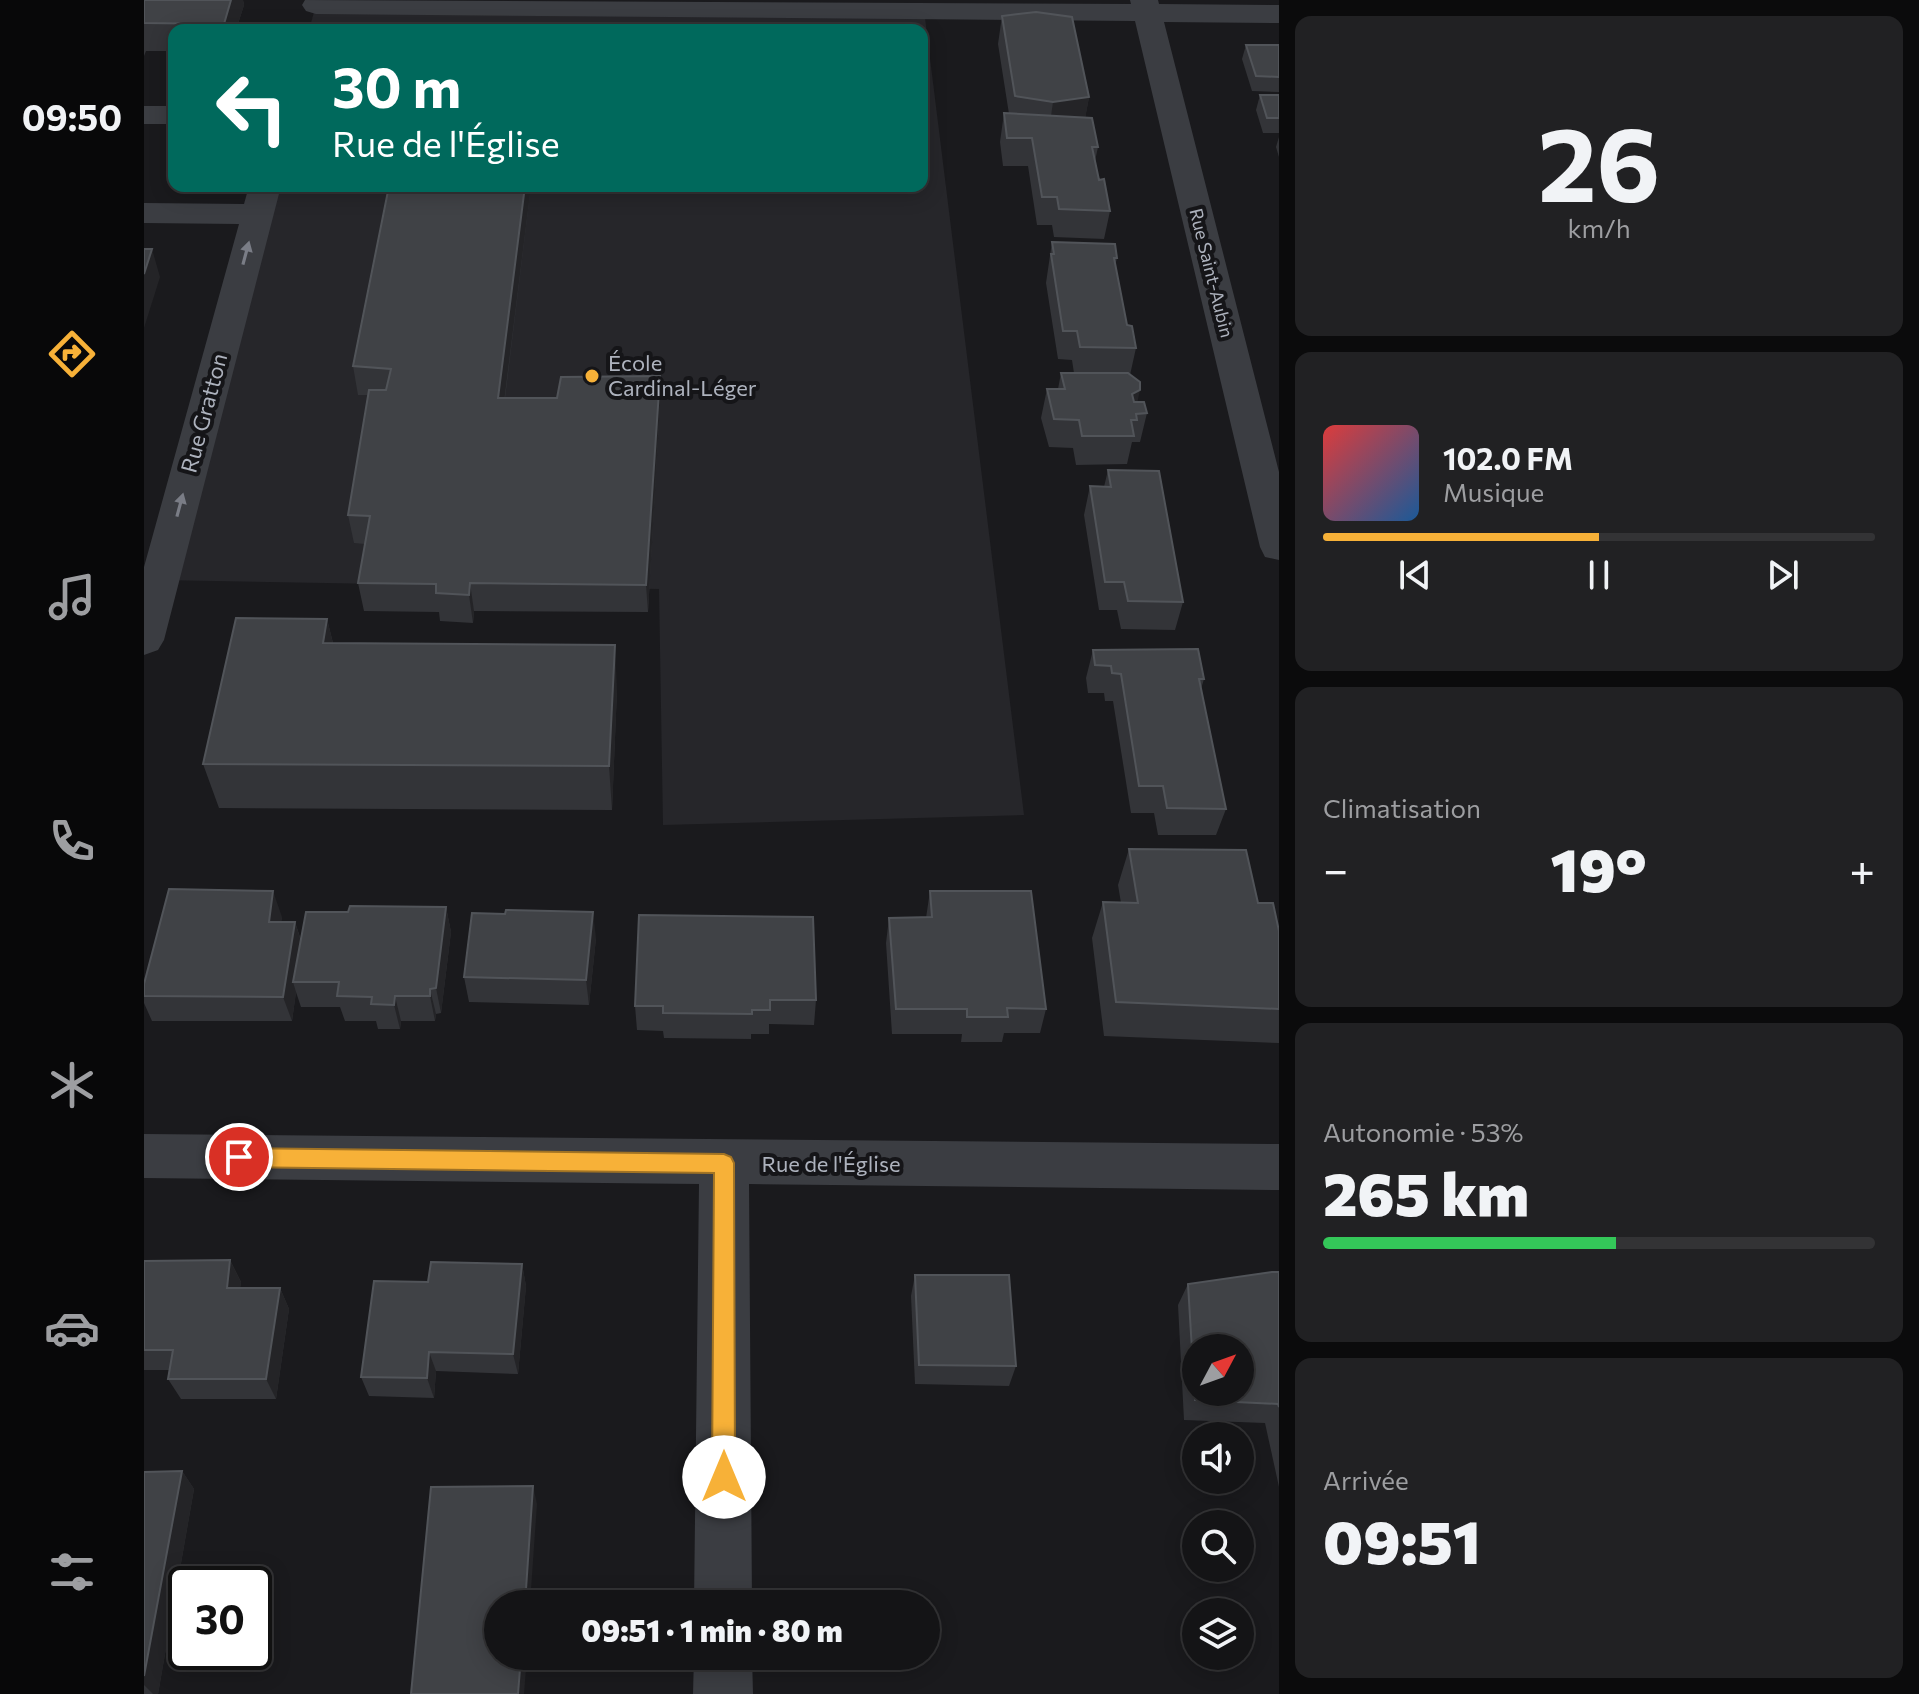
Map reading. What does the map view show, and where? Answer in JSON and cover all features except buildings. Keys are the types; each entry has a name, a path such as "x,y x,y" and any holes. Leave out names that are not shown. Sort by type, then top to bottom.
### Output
{"street":[{"path":"314,12 736,4 1145,7 1279,14"},
{"name":"Rue Saint-Aubin","path":"1145,7 1279,547"},
{"path":"144,115 168,115"},
{"path":"144,213 261,200"},
{"name":"Rue Gratton","path":"144,640 152,580 261,200"},
{"name":"Rue de l'Église","path":"144,1156 1279,1167"},
{"path":"723,1590 724,1163"},
{"path":"723,1670 723,1694"}],"shaded area":[{"name":"École Cardinal-Léger","path":"316,5 924,10 926,24 311,24"},
{"name":"École Cardinal-Léger","path":"928,42 1024,815 663,825 659,589 160,580 263,192 928,192"}],"place":[{"name":"École Cardinal-Léger","path":"592,376"}],"route":[{"path":"239,1157 724,1163 724,1477"}]}
